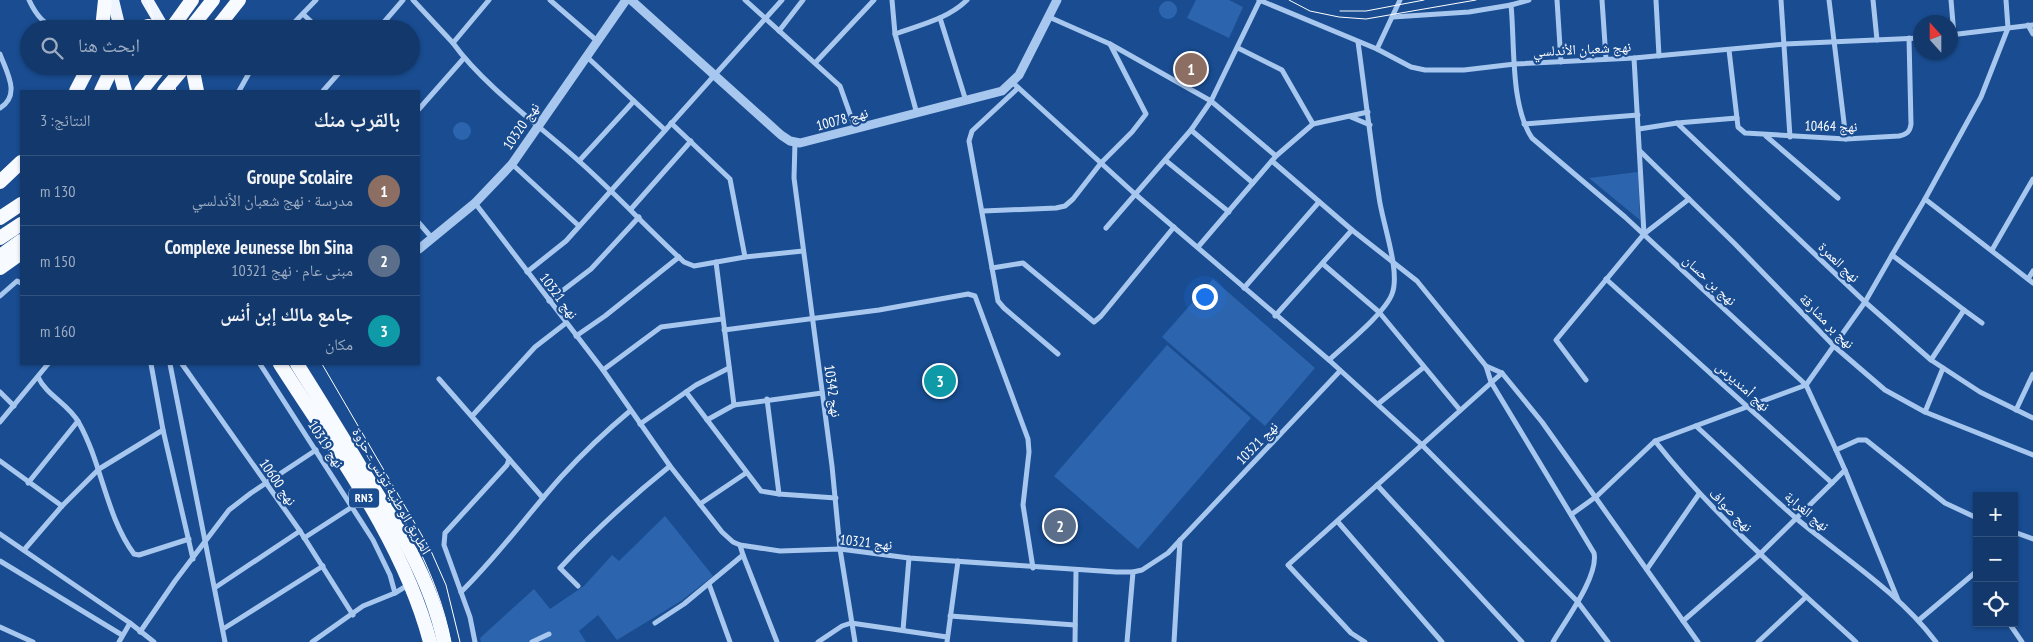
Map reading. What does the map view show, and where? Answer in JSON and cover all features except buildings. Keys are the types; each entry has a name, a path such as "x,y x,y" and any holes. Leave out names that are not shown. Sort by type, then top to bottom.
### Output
{"highway":[{"path":"103,20 105,0"},
{"path":"178,20 192,0"},
{"path":"197,20 213,0"},
{"path":"223,20 239,0"},
{"path":"77,90 84,75"},
{"path":"101,90 109,75"},
{"path":"121,75 125,90"},
{"path":"142,90 154,75"},
{"path":"165,90 177,75"},
{"path":"194,75 197,90"},
{"path":"0,182 20,163"},
{"path":"0,189 20,176"},
{"path":"0,218 20,205"},
{"path":"0,238 20,225"},
{"path":"0,256 20,242"},
{"path":"0,268 20,254"},
{"name":"الطريق الوطنية تونس - حزوة","path":"281,365 384,532 410,584 430,642"},
{"name":"الطريق الوطنية تونس - حزوة","path":"299,365 390,514 413,556 429,592 444,642"}],"main road":[{"path":"113,0 118,20"},
{"path":"147,0 159,20"}],"street":[{"path":"29,0 41,20"},
{"path":"297,20 316,0"},
{"path":"386,20 403,0"},
{"path":"413,0 453,43 464,58 612,190 679,257 690,265 803,251"},
{"path":"453,43 488,0"},
{"path":"550,0 596,40"},
{"name":"نهج 10320","path":"420,248 475,203 512,164 596,40 626,0"},
{"path":"631,0 781,135 795,142"},
{"path":"744,0 840,86 855,128"},
{"path":"527,272 566,241 782,0"},
{"path":"779,30 803,0"},
{"path":"816,63 874,0"},
{"path":"892,0 895,34 917,115"},
{"path":"895,34 940,18 957,9 967,0"},
{"path":"1106,228 1191,130 1211,101 1260,0"},
{"name":"نهج شعبان الأندلسي","path":"1260,0 1406,64 1425,70 1464,70 1515,64 1634,58 1785,44 1913,38"},
{"path":"1377,50 1400,0"},
{"path":"1393,17 1468,12 1529,0"},
{"path":"1557,0 1561,62"},
{"path":"1602,0 1606,59"},
{"path":"1656,0 1659,56"},
{"path":"1781,0 1790,136"},
{"path":"1829,0 1846,139"},
{"path":"1873,0 1877,40"},
{"path":"1951,0 1951,15"},
{"path":"1572,514 1597,496 1655,441 1806,384 1835,347 1865,302 1926,199 1980,97 2008,28 2006,0"},
{"path":"1053,2 1049,17 1016,85 969,136 997,297 1002,306 1058,354"},
{"name":"نهج بن حسان","path":"1511,5 1515,64 1524,124 1539,145 1644,234 1806,384 1845,470"},
{"path":"303,14 309,20"},
{"path":"1049,17 1110,44 1211,101 1276,156"},
{"path":"940,18 966,102"},
{"path":"1958,34 2031,25 2033,34"},
{"name":"نهج 10464","path":"1737,118 1741,131 1766,136 1846,139 1906,135 1910,130 1909,38"},
{"path":"1329,360 1379,312 1392,294 1394,276 1379,198 1358,42"},
{"path":"983,211 1065,206 1146,114 1110,44"},
{"path":"1238,48 1282,70 1312,124"},
{"path":"1638,129 1677,123 1737,118 1729,50"},
{"path":"0,54 11,84 12,93 7,104 0,108"},
{"path":"586,56 665,130"},
{"path":"420,108 464,58"},
{"path":"1634,58 1644,234"},
{"path":"240,90 248,75"},
{"path":"324,90 337,75"},
{"path":"1016,85 1135,194 1275,316 1329,360 1421,444 1577,601 1608,642"},
{"name":"نهج 10078","path":"795,142 807,142 855,128 917,115 966,102 1016,85"},
{"path":"578,161 634,101"},
{"path":"1198,248 1276,156 1312,124 1368,112"},
{"path":"1524,124 1638,115"},
{"path":"1351,116 1370,125"},
{"path":"671,123 730,179 744,257"},
{"name":"نهج العمرة","path":"1677,123 1865,302 1931,360 1973,388 2033,418"},
{"path":"1191,130 1253,183"},
{"path":"1766,136 1838,198"},
{"path":"631,209 691,141"},
{"name":"نهج 10342","path":"795,142 794,178 836,498 840,549 855,642"},
{"name":"نهج بر مشارقة","path":"1640,151 1835,347 1885,390 1925,412 2033,455"},
{"path":"1165,160 1228,212"},
{"path":"1272,161 1352,230 1416,281 1486,366 1490,382 1592,546 1595,558 1594,566 1577,601 1553,642"},
{"path":"512,164 579,226"},
{"path":"1992,250 2033,179"},
{"path":"1586,380 1556,340 1644,234 1689,199"},
{"path":"1926,199 2030,281 2033,271"},
{"path":"1244,288 1319,202"},
{"name":"نهج 10321","path":"475,203 603,370 670,466 725,536 740,545 780,551 840,549 909,558 1033,568 1133,572 1154,563 1180,540 1340,371"},
{"path":"549,300 591,269 639,217"},
{"path":"420,224 432,238"},
{"path":"992,268 1023,263 1094,322 1102,316 1174,227"},
{"path":"1275,316 1352,230"},
{"path":"1892,255 1982,323"},
{"path":"576,336 628,299 679,257"},
{"path":"716,262 734,405"},
{"path":"1323,264 1379,312 1460,410"},
{"name":"نهج أمنديرس","path":"1606,280 1832,482"},
{"path":"0,296 10,285 17,281 20,282"},
{"path":"724,330 812,319 968,294 975,296 1028,439 1029,452 1023,505 1033,568"},
{"path":"1931,360 1964,310"},
{"path":"603,370 661,327 722,320"},
{"path":"472,415 535,347 566,323"},
{"path":"0,422 47,365"},
{"path":"151,365 163,430 193,559"},
{"path":"170,365 226,642"},
{"name":"نهج 10600","path":"183,365 300,531 353,615"},
{"name":"نهج 10319","path":"261,365 374,540 390,575 395,593"},
{"path":"1486,366 1502,373 1542,422 1597,496 1698,642"},
{"path":"1378,404 1424,367"},
{"path":"640,424 686,392 729,368"},
{"path":"1925,412 1943,368"},
{"path":"1365,642 1351,632 1288,565 1502,373"},
{"path":"2016,410 2033,374"},
{"path":"38,377 44,388 73,413 78,421 99,469 115,517 134,554 139,555 189,539"},
{"path":"439,379 543,498"},
{"path":"0,392 14,406"},
{"path":"686,392 746,473 763,492 836,498"},
{"path":"707,420 734,405 822,393"},
{"path":"767,399 780,494"},
{"path":"461,592 486,568 543,498 600,437 630,410"},
{"path":"28,483 78,421"},
{"name":"نهج الغرابة","path":"1696,426 1798,519 1848,557 1898,600 1919,620 1936,642"},
{"path":"24,550 62,506 99,469 163,430"},
{"path":"1836,450 1858,440 1866,440 1945,503 1973,516"},
{"name":"نهج صواف","path":"1655,441 1699,494 1759,555 1856,642"},
{"path":"140,632 229,510 316,450"},
{"path":"475,642 470,617 444,545 445,533 506,465 509,459"},
{"path":"0,461 62,506"},
{"path":"578,586 560,568 593,531 628,499 670,466"},
{"path":"1683,621 1798,519 1845,470 1898,600"},
{"path":"700,504 746,473"},
{"path":"1377,485 1522,642"},
{"path":"1647,568 1699,494"},
{"path":"304,538 352,507"},
{"path":"1338,522 1442,642"},
{"path":"216,587 300,531"},
{"path":"2018,533 2033,539"},
{"path":"0,534 130,623 154,642"},
{"path":"1174,642 1180,540"},
{"path":"740,545 777,642"},
{"path":"655,623 709,584 744,555"},
{"path":"903,630 909,558"},
{"path":"0,561 122,635"},
{"path":"818,642 842,626 851,623 903,630 947,640 958,561"},
{"path":"223,630 323,566"},
{"path":"1075,642 1076,570"},
{"path":"1127,642 1133,572"},
{"path":"1919,620 1973,575"},
{"path":"312,642 353,615 363,606 395,593 410,584"},
{"path":"709,584 730,642"},
{"path":"1758,642 1806,597"},
{"path":"950,616 1076,625"},
{"path":"119,642 130,623"},
{"path":"0,626 33,642"},
{"path":"2012,627 2022,642"},
{"path":"532,642 549,634"}],"shaded area":[{"path":"1196,0 1229,0 1243,7 1229,38 1187,18"},
{"path":"1168,1 1174,4 1177,10 1174,16 1168,19 1162,16 1159,10 1162,4"},
{"path":"462,122 468,125 471,131 468,137 462,140 456,137 453,131 456,125"},
{"path":"1638,172 1640,220 1589,178"},
{"path":"1213,279 1315,368 1265,426 1162,337"},
{"path":"1167,345 1251,418 1138,549 1054,476"},
{"path":"665,516 713,576 681,601 617,640 598,615 579,631 586,642 481,642 480,638 534,589 550,609 584,586 612,555 619,561"}],"tram line":[{"path":"147,0 153,20"},
{"path":"1289,0 1310,11 1339,17 1366,19 1476,0"},
{"path":"1340,11 1366,11 1424,0"},
{"path":"171,75 176,90"},
{"path":"323,365 431,551 446,585 460,642"},
{"path":"364,450 404,519 427,566 437,590 451,642"}],"place":[{"name":"Groupe Scolaire","path":"1191,69"},
{"name":"جامع مالك إبن أنس","path":"940,381"},
{"name":"Complexe Jeunesse Ibn Sina","path":"1060,526"}]}
